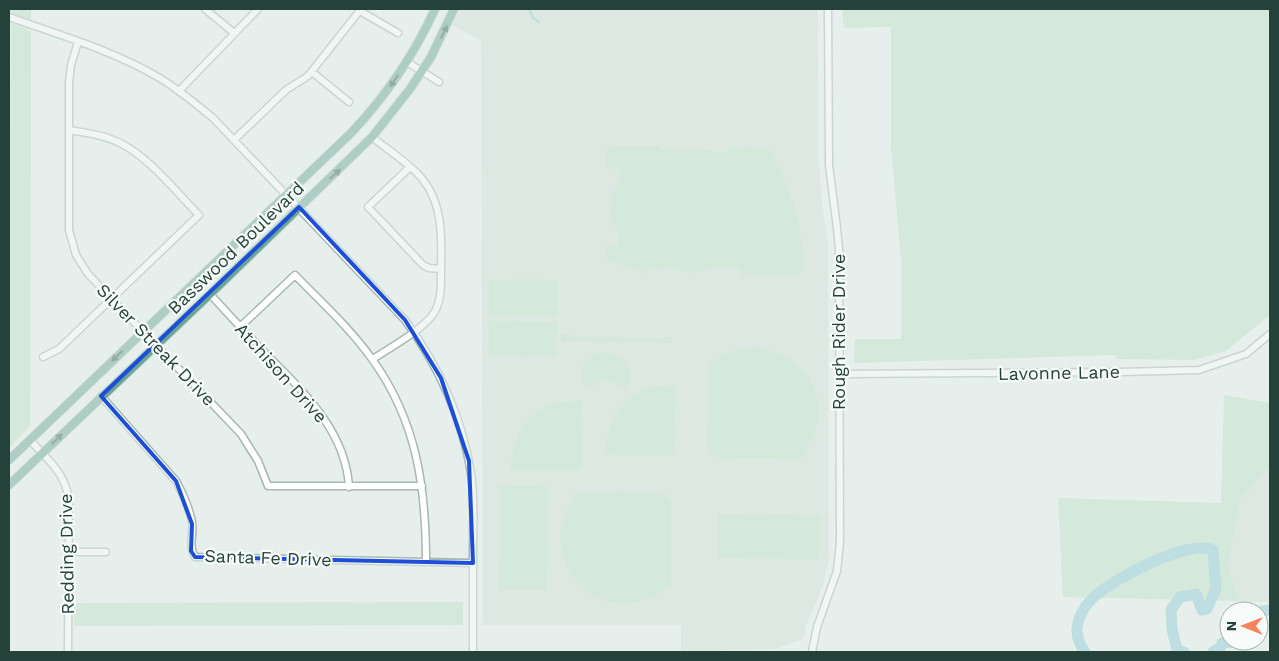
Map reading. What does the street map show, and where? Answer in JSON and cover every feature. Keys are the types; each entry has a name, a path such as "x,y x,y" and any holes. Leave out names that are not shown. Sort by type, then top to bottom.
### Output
{"main road":[{"name":"Basswood Boulevard","path":"9,460 365,118 390,88 407,62 435,9"},
{"name":"Basswood Boulevard","path":"9,485 372,137 396,108 422,71 454,9"}],"street":[{"path":"205,9 234,33"},
{"path":"179,91 258,9"},
{"name":"Rough Rider Drive","path":"812,652 817,627 834,580 839,552 839,250 838,228 829,165 828,9"},
{"path":"234,140 286,90 304,80 312,72 361,10 398,33"},
{"path":"9,18 78,42 145,70 179,91 213,118 387,299 414,331 446,388 466,449 473,496 473,652"},
{"name":"Silver Streak Drive","path":"78,42 70,74 68,220 76,255 84,268 241,434 258,461 268,486 422,486"},
{"path":"407,62 439,82"},
{"path":"312,72 349,102"},
{"path":"43,357 58,349 199,214 149,164 130,149 103,137 69,130"},
{"path":"372,137 410,167 428,186 438,210 441,228 442,268 438,306 431,317 373,359"},
{"path":"410,167 368,207 423,265 429,268 442,268"},
{"path":"240,327 295,275 353,334 373,359 403,413 416,451 422,486 426,532 426,562"},
{"name":"Atchison Drive","path":"210,294 308,397 323,417 340,449 347,470 349,486"},
{"name":"Lavonne Lane","path":"839,374 1100,373 1199,370 1246,354 1270,334"},
{"name":"Santa Fe Drive","path":"101,396 176,481 185,497 192,524 191,551 195,557 473,562"},
{"name":"Redding Drive","path":"30,440 61,474 67,487 69,504 68,652"},
{"path":"69,552 106,552"}],"highlighted area":[{"path":"299,207 405,320 441,378 469,461 473,563 195,557 191,551 192,524 176,481 101,396"}],"shaded area":[{"path":"460,9 818,9 818,153 823,211 828,241 829,557 823,585 807,623 803,639 776,649 681,652 681,625 483,625 481,41 453,25"},
{"path":"1270,465 1270,602 1239,601 1228,567 1240,498"}],"green space":[{"path":"11,9 31,9 31,20 11,13"},
{"path":"842,9 1270,9 1270,315 1226,351 1194,360 1117,359 1116,355 854,363 855,339 901,339 901,260 891,146 891,27 844,28"},
{"path":"11,23 31,31 30,426 9,448"},
{"path":"611,146 660,146 662,150 728,151 728,147 764,148 769,150 777,164 794,206 803,251 804,267 801,267 802,272 798,275 741,275 739,268 705,268 705,273 680,272 680,269 647,268 647,274 609,260 605,255 605,246 619,246 619,233 612,222 610,209 612,193 620,181 620,169 606,168 606,151"},
{"path":"489,279 557,280 557,316 489,315"},
{"path":"489,321 557,322 556,357 489,356"},
{"path":"561,334 570,334 571,337 619,336 619,338 663,339 664,337 672,337 672,343 561,342"},
{"path":"746,347 762,348 776,352 801,368 809,379 815,392 818,407 817,423 801,459 717,458 707,448 708,363 731,351"},
{"path":"605,352 624,360 630,371 629,384 625,390 609,380 605,380 585,390 582,376 584,365 592,357"},
{"path":"676,385 674,452 670,456 605,455 610,426 624,404 634,395 646,389"},
{"path":"1224,395 1270,403 1270,465 1240,499 1228,567 1239,601 1063,597 1058,498 1221,503"},
{"path":"581,401 582,467 577,471 511,471 513,450 527,422 542,409 552,404"},
{"path":"500,485 548,486 547,590 499,590"},
{"path":"577,491 662,492 671,502 671,587 636,602 616,603 602,599 579,583 570,572 564,559 561,545 561,530 567,510"},
{"path":"718,514 820,515 819,560 718,558"},
{"path":"463,602 463,625 74,626 74,603"}],"waterway":[{"path":"529,9 533,18 539,22"},
{"path":"1085,652 1079,642 1077,627 1087,604 1101,592 1114,582 1149,563 1186,550 1201,548 1213,550 1216,589 1207,609 1202,610 1196,594 1180,597 1171,610 1172,629 1177,650 1184,652"},
{"path":"1213,652 1219,648"}]}
